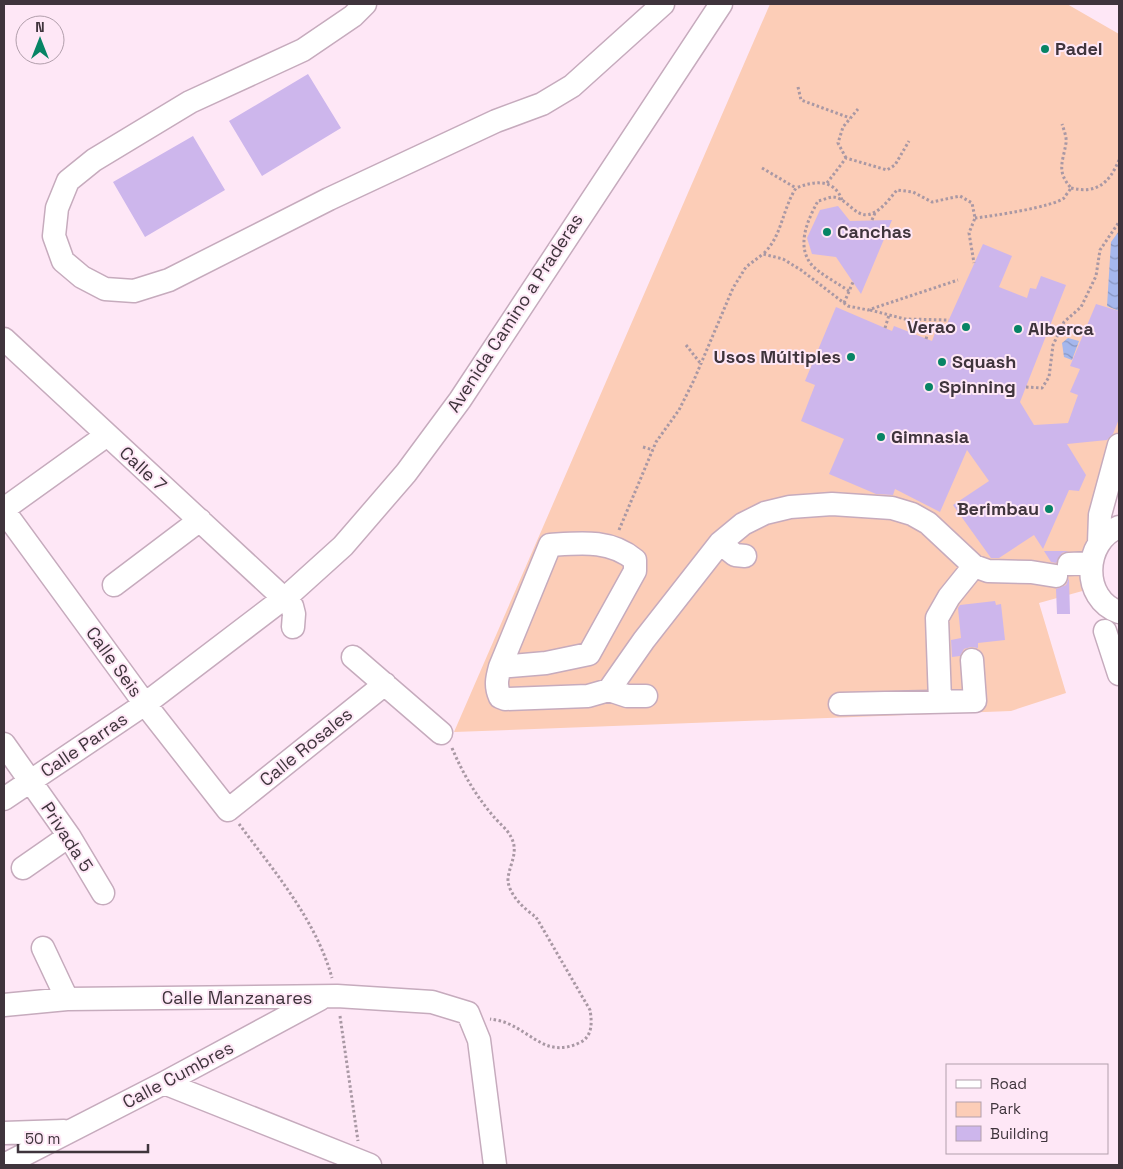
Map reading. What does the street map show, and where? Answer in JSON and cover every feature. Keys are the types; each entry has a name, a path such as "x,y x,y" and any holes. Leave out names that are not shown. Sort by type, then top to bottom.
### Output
{"street":[{"path":"365,4 353,16 303,50 190,102 94,160 68,181 57,208 54,236 63,261 82,278 105,289 134,291 169,280 355,186 496,122 542,104 572,86 663,4"},
{"name":"Avenida Camino a Praderas","path":"282,599 343,546 406,473 460,400 721,4"},
{"name":"Calle 7","path":"4,339 200,520 282,599 292,606 294,614 293,627"},
{"path":"4,510 107,435"},
{"path":"1076,566 1100,515 1119,445"},
{"path":"609,690 644,640 720,544 743,524 765,513 790,506 832,504 892,508 912,514 928,523 974,566 988,571 1031,572 1076,566 1112,530 1119,527"},
{"name":"Calle Seis","path":"4,510 145,704 228,810"},
{"path":"114,585 200,520"},
{"path":"500,667 546,663 589,654 600,637 636,565 630,556 612,547 595,543 550,545 500,667 496,682 497,691 500,697 505,699 588,696 609,690 628,696 646,696"},
{"path":"720,544 735,555 744,556"},
{"path":"940,701 937,618 949,597 974,566"},
{"path":"1076,566 1100,598 1113,610 1109,622 1119,674"},
{"name":"Calle Parras","path":"4,799 145,704 282,599"},
{"path":"353,657 441,733"},
{"path":"840,704 975,701 972,660"},
{"name":"Calle Rosales","path":"228,810 385,684"},
{"name":"Privada 5","path":"4,744 70,836 103,893"},
{"path":"23,868 70,836"},
{"path":"43,948 67,999"},
{"name":"Calle Cumbres","path":"4,1165 164,1083 323,997"},
{"name":"Calle Manzanares","path":"4,1005 67,999 385,998 432,1002 468,1013"},
{"path":"468,1013 479,1040 495,1165"},
{"path":"164,1083 370,1165"},
{"path":"4,1133 70,1131"}],"path":[{"path":"798,87 801,100 850,118"},
{"path":"858,109 843,127 838,143 846,158 887,170 895,165 909,141"},
{"path":"1062,124 1066,143 1061,166 1065,181 1071,188 1085,192 1109,181 1119,160"},
{"path":"827,183 846,158"},
{"path":"762,168 796,188"},
{"path":"612,547 630,499 653,450 679,410 701,364 732,288 746,266 775,243 783,214 796,188 812,182 827,183 839,191 842,200 851,209 864,215 875,213"},
{"path":"975,218 1010,214 1026,208 1049,204 1064,198 1071,188"},
{"path":"872,220 875,213 898,190 913,192 932,202 960,196 972,203 975,218 969,233 974,263"},
{"path":"842,200 832,197 818,201 807,220 804,244 810,263 849,291"},
{"path":"1026,387 1042,388 1049,377 1053,345 1064,322 1081,307 1096,276 1100,250 1119,222"},
{"path":"763,254 783,259 801,270 844,304 905,319 949,320"},
{"path":"869,310 958,280"},
{"path":"844,304 853,282"},
{"path":"885,328 889,315"},
{"path":"926,339 932,320"},
{"path":"686,345 701,364"},
{"path":"643,447 653,450"},
{"path":"441,733 450,744 463,776 511,836 515,852 508,878 510,889 526,911 536,917 590,1010 592,1027 583,1042 566,1049 549,1047 508,1024 468,1013"}],"green space":[{"path":"770,4 1067,4 1119,34 1119,440 1086,590 1039,603 1066,693 1011,711 454,732"}],"water":[{"path":"1119,231 1119,311 1107,306 1111,242"},
{"path":"1068,338 1079,341 1072,360 1064,357 1062,343"}],"building":[{"path":"308,74 341,128 262,176 229,121"},
{"path":"193,136 225,190 145,237 113,182"},
{"path":"838,206 850,221 892,220 861,294 836,257 812,254 807,238 820,210"},
{"path":"983,244 1012,256 999,287 1027,298 1030,288 1036,289 1041,276 1066,285 1020,402 1034,425 1068,423 1078,395 1070,392 1080,369 1070,366 1096,304 1119,311 1119,419 1113,434 1107,440 1067,444 1086,475 1079,491 1069,490 1043,549 1034,535 999,558 991,558 953,505 989,481 967,450 940,512 895,489 893,495 876,494 829,474 844,439 801,421 815,385 805,381 836,307 892,331 894,326 932,341 935,333 942,335"},
{"path":"1044,551 1069,551 1062,553 1056,563 1051,562"},
{"path":"1069,578 1070,614 1057,614 1056,589 1066,585"},
{"path":"995,601 996,605 1001,604 1005,640 978,643 978,648 964,649 960,656 952,657 951,640 961,638 958,608 960,605"}],"place":[{"name":"Padel","path":"1045,49"},
{"name":"Canchas","path":"827,232"},
{"name":"Verao","path":"966,327"},
{"name":"Alberca","path":"1018,329"},
{"name":"Usos Múltiples","path":"851,357"},
{"name":"Squash","path":"942,362"},
{"name":"Spinning","path":"929,387"},
{"name":"Gimnasia","path":"881,437"},
{"name":"Berimbau","path":"1049,509"}]}
